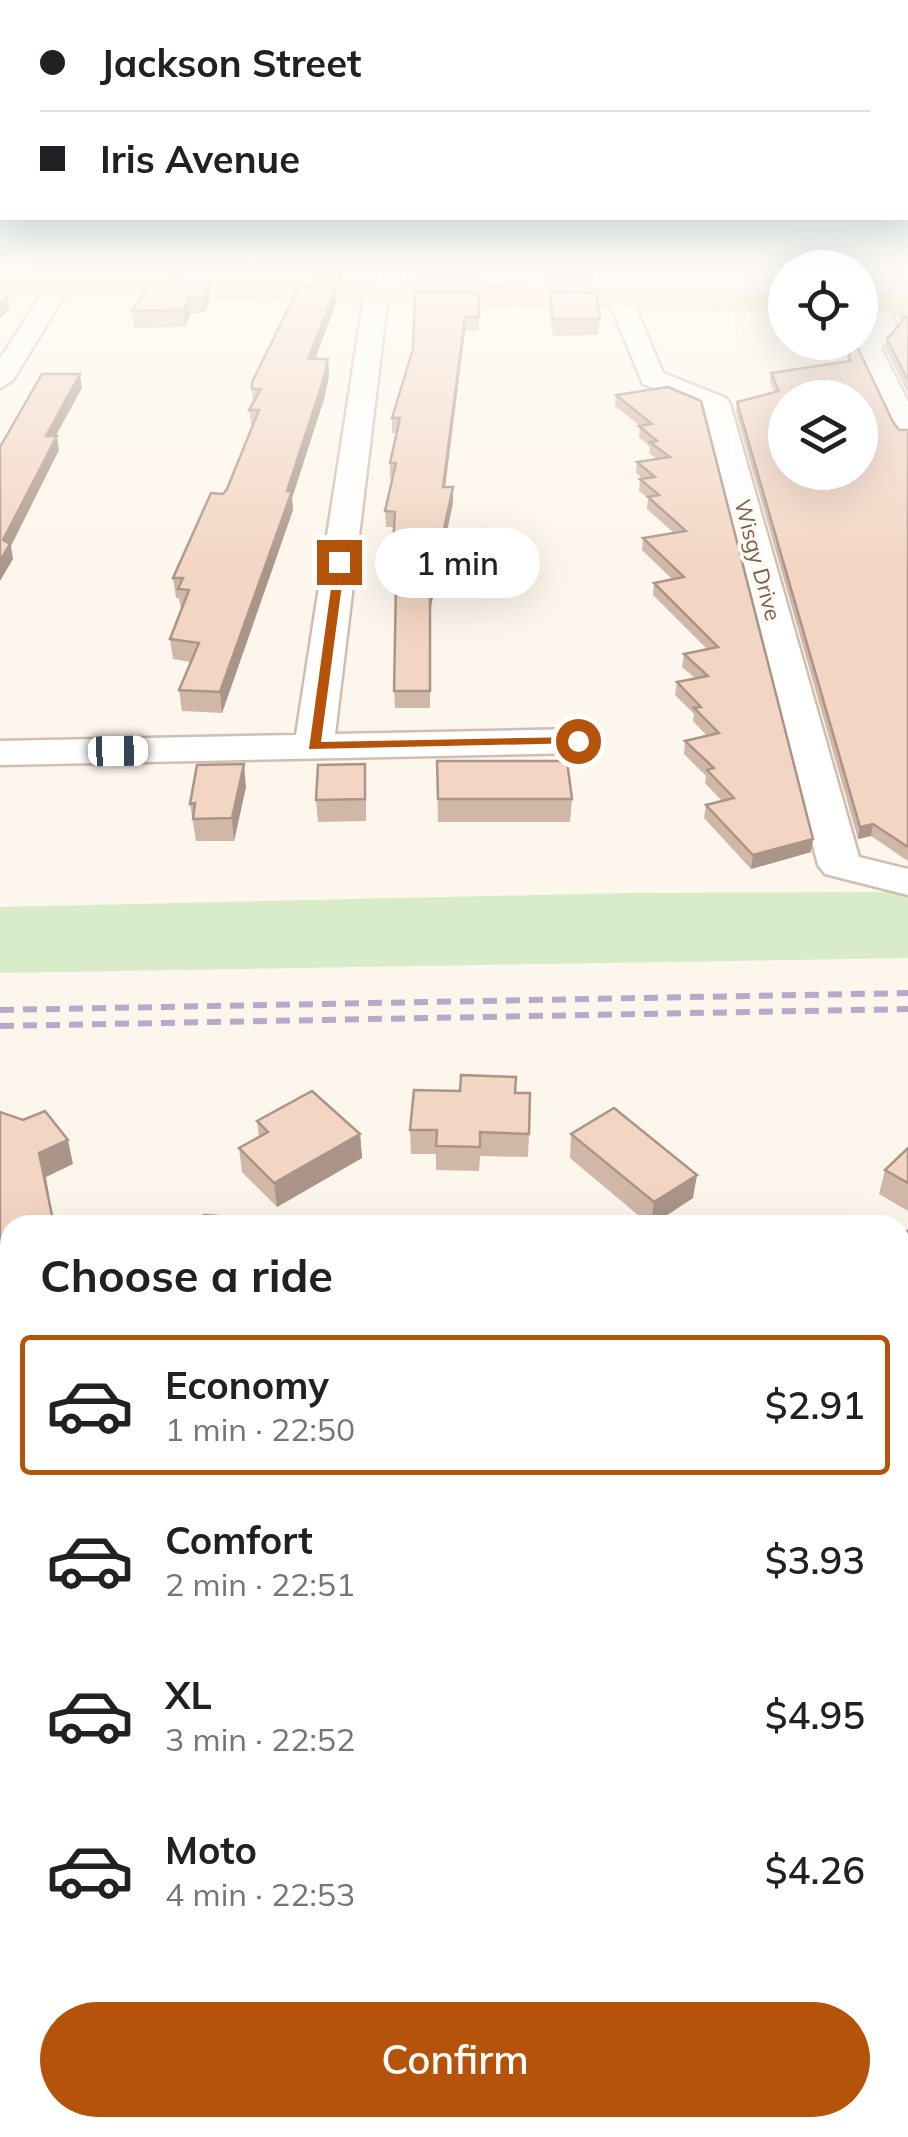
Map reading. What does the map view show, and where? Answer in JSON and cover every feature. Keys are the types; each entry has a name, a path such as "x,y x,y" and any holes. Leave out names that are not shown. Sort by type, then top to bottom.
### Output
{"street":[{"path":"314,746 366,371"},
{"name":"Wisgy Drive","path":"649,371 652,378 716,404 840,865 908,882"},
{"path":"879,371 908,430"},
{"path":"0,753 578,741"}],"green space":[{"path":"908,892 908,958 0,973 0,907 626,893"}],"building":[{"path":"258,371 325,371 287,491 292,491 220,692 179,690 199,643 170,639 189,590 178,589 183,578 173,578 211,493 223,494 227,489 259,410 249,410 261,389 252,389"},
{"path":"406,371 458,371 443,487 453,487 430,594 430,691 394,691 396,585 406,544 393,544 395,512 385,511 396,463 390,463 400,418 392,418"},
{"path":"786,371 869,371 873,380 774,380 771,373"},
{"path":"42,374 80,374 46,436 57,436 3,540 10,544 0,561 0,447"},
{"path":"668,387 701,401 813,839 753,855 706,805 734,798 707,770 714,768 685,741 719,733 694,708 701,707 677,682 708,676 684,654 718,647 654,583 684,577 643,538 686,531 648,497 659,495 640,479 655,477 637,462 670,457 650,442 657,441 639,426 652,424 616,395"},
{"path":"878,390 899,430 908,430 908,847 873,824 860,827 737,402 768,394 768,490 878,490"},
{"path":"437,761 567,761 572,799 438,799"},
{"path":"244,764 232,818 193,819 195,803 190,804 197,765"},
{"path":"365,764 365,799 316,800 318,765"},
{"path":"461,1075 516,1077 515,1093 530,1093 529,1134 480,1132 480,1147 436,1146 437,1130 410,1130 414,1090 460,1091"},
{"path":"312,1091 360,1134 274,1183 239,1148 268,1132 257,1121"},
{"path":"614,1108 697,1175 654,1202 571,1134"},
{"path":"45,1111 68,1140 39,1153 52,1215 0,1215 0,1112 23,1120"},
{"path":"908,1148 908,1183 885,1170"}],"railway":[{"path":"0,1010 908,993"},
{"path":"0,1026 908,1009"}],"route":[{"path":"339,562 314,746 578,741"}]}
